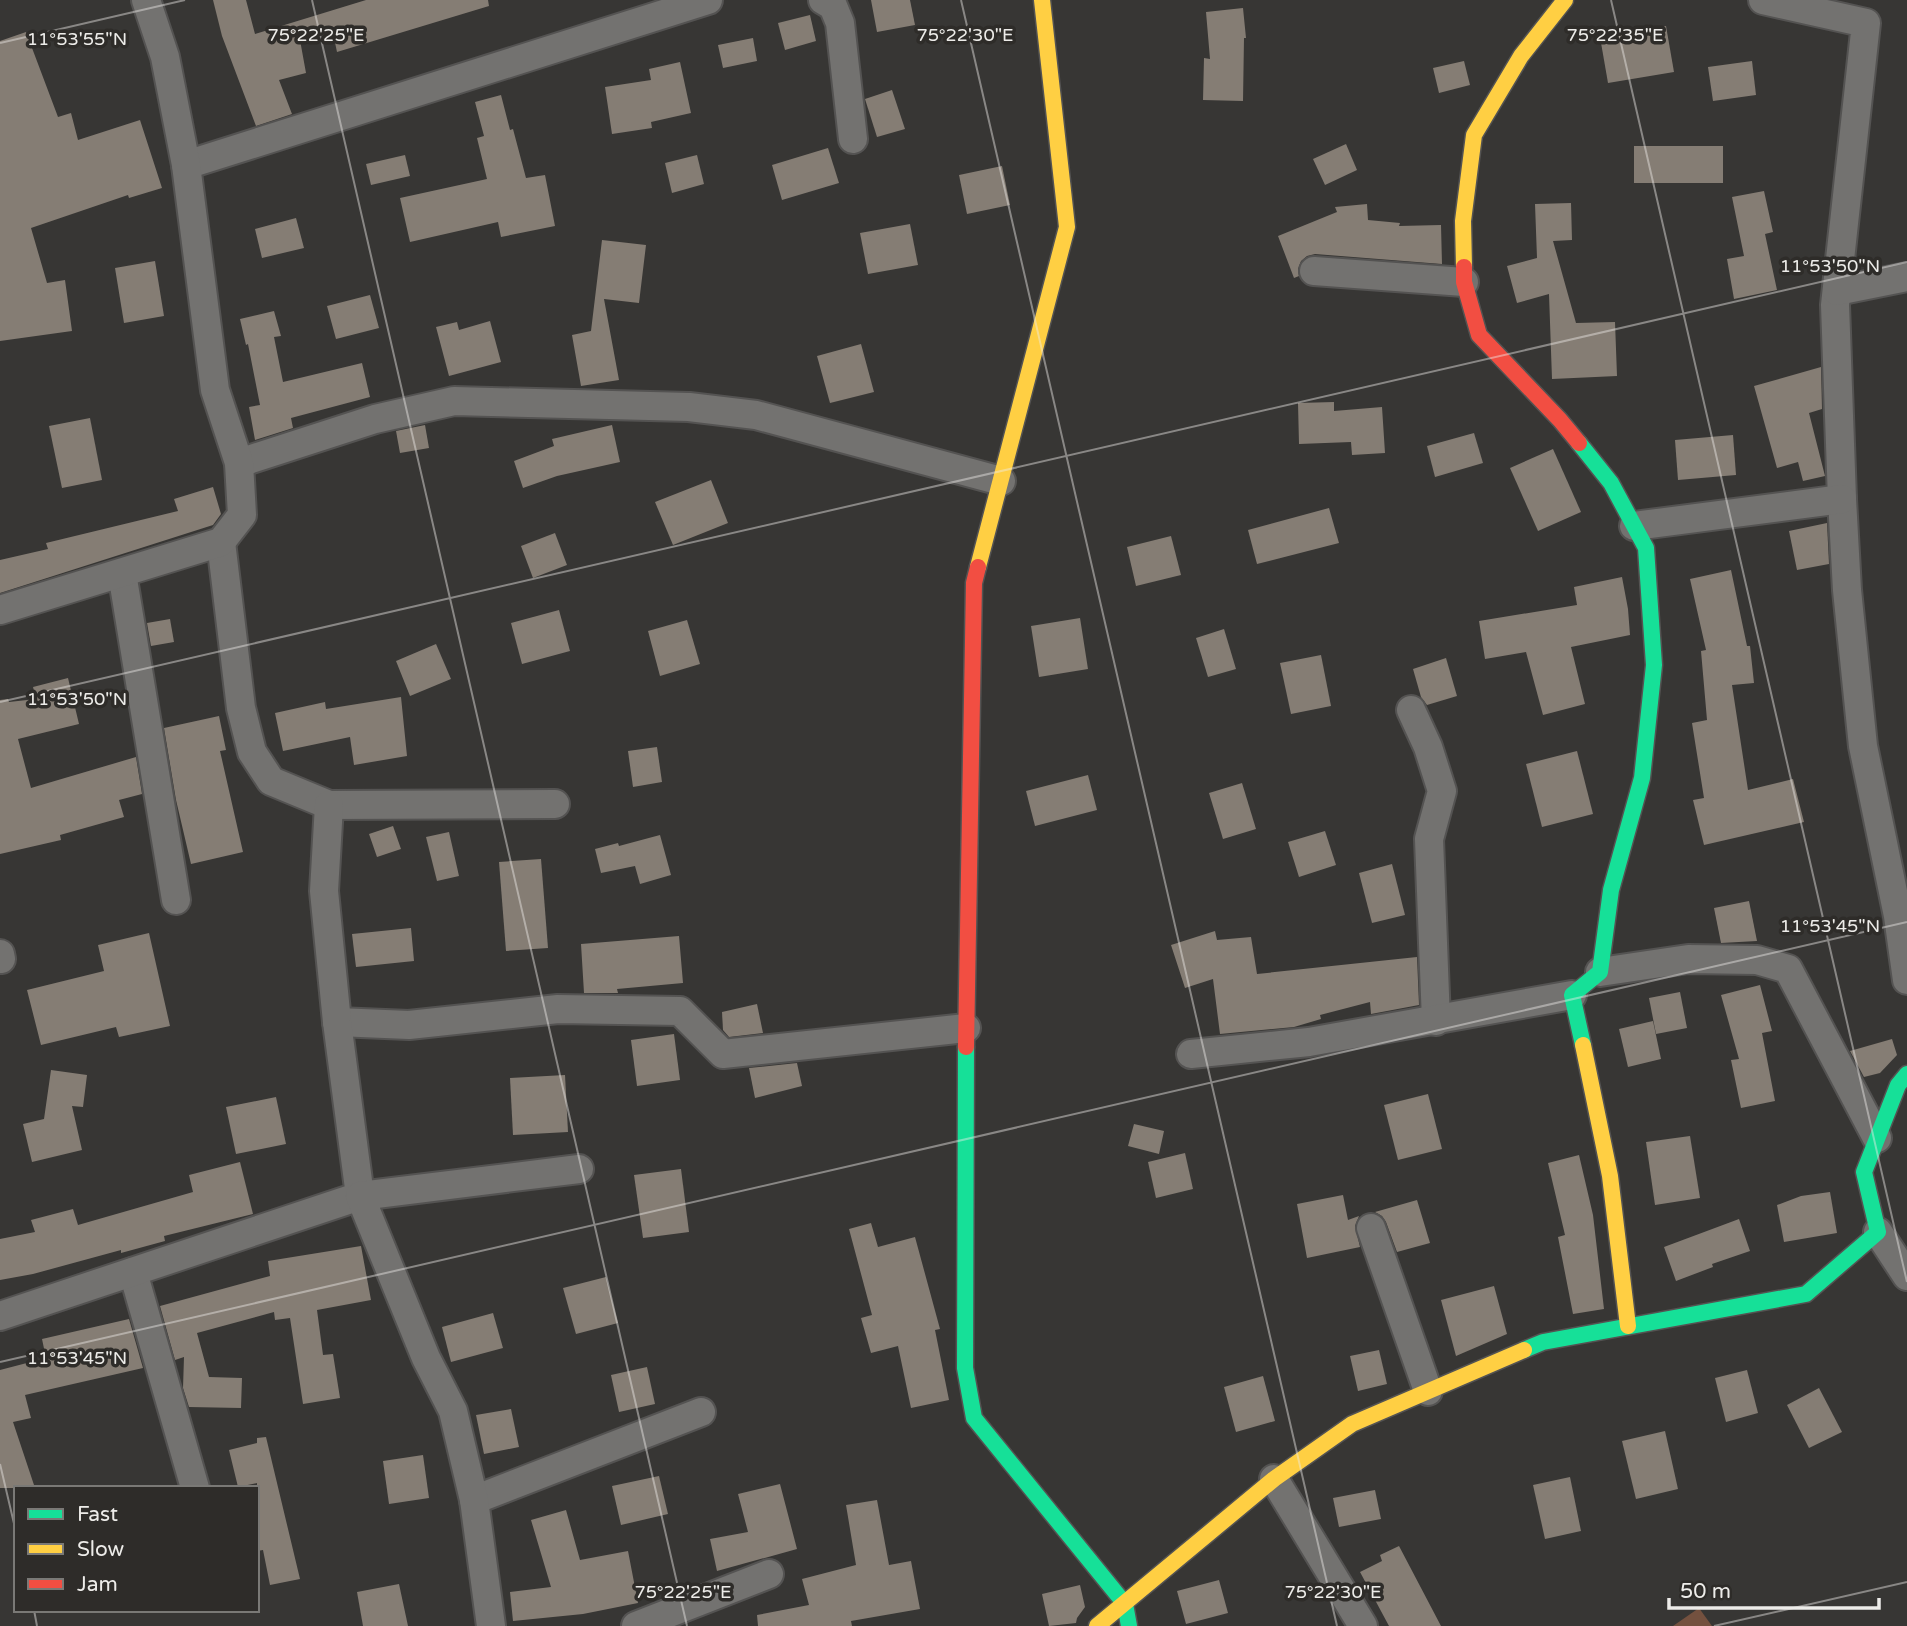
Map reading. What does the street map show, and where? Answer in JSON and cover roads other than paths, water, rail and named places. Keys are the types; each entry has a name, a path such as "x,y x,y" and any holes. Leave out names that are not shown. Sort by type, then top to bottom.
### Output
{"street":[{"path":"0,610 221,542 242,515 239,463 215,390 186,165 165,58 146,0"},
{"path":"186,165 708,0"},
{"path":"823,0 833,6 840,23 853,139"},
{"path":"1042,0 1067,227 974,583 966,1028 965,1368 974,1418 1125,1604 1129,1626"},
{"path":"1565,0 1521,56 1474,135 1463,221 1464,282 1479,335 1560,420 1611,484 1646,548 1654,665 1642,778 1611,890 1600,971"},
{"path":"1763,0 1866,23 1837,291 1842,499 1847,590 1863,746 1898,916 1907,980"},
{"path":"1314,271 1464,282"},
{"path":"1837,291 1907,277"},
{"path":"239,463 375,419 454,401 689,407 756,415 1001,481"},
{"path":"1634,526 1842,499"},
{"path":"221,542 241,708 252,752 271,781 329,805 555,804"},
{"path":"122,573 176,900"},
{"path":"1411,710 1428,747 1442,791 1429,839 1436,1021"},
{"path":"329,805 324,891 337,1022 360,1196 426,1358 453,1411 474,1500 491,1626"},
{"path":"1191,1055 1309,1042 1572,995 1600,971 1688,959 1757,960 1788,970 1877,1138"},
{"path":"1572,995 1610,1176 1629,1326"},
{"path":"337,1022 409,1025 558,1009 680,1011 723,1054 966,1028"},
{"path":"1907,1074 1898,1085 1864,1172 1878,1232 1907,1276"},
{"path":"0,1316 360,1196 579,1169"},
{"path":"1371,1228 1428,1391"},
{"path":"1097,1626 1274,1479 1352,1424 1543,1342 1806,1294 1878,1232"},
{"path":"133,1272 194,1486"},
{"path":"474,1500 701,1412"},
{"path":"1274,1479 1363,1626"},
{"path":"636,1626 769,1574"}]}
